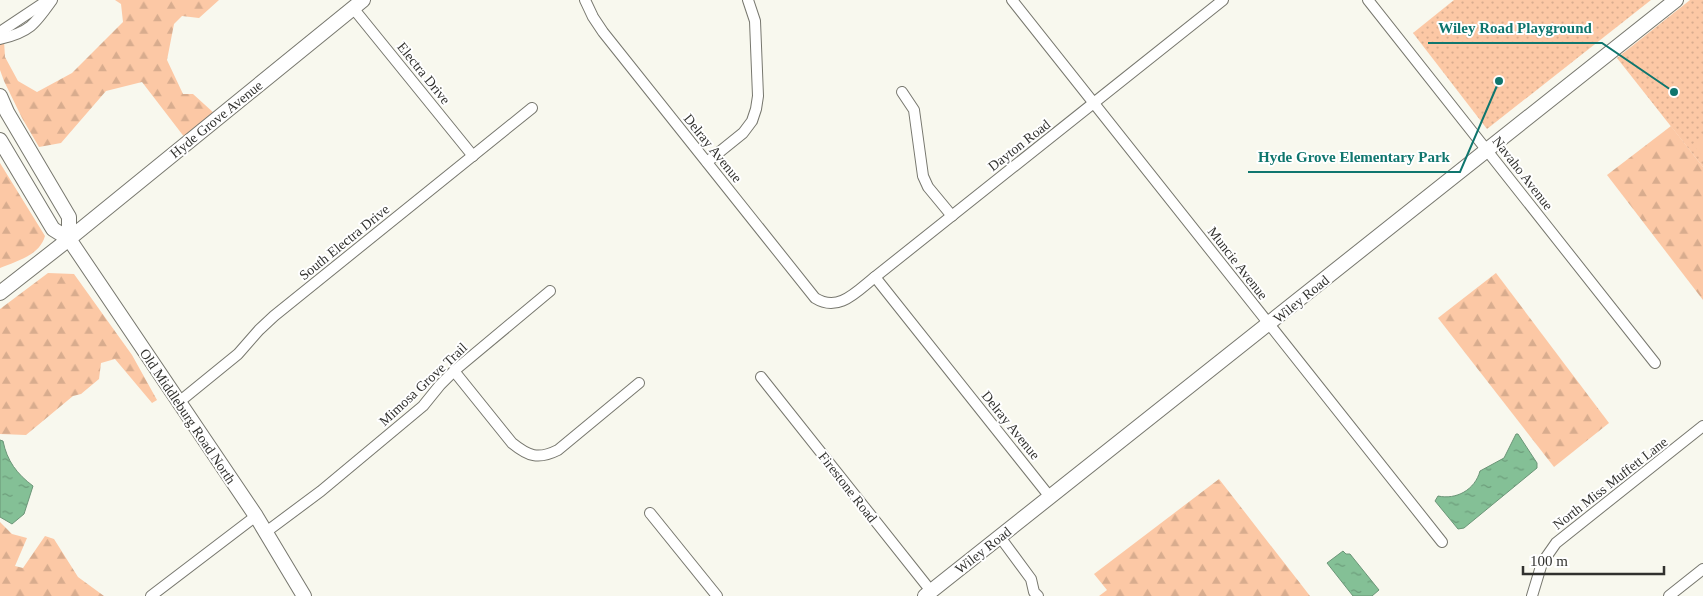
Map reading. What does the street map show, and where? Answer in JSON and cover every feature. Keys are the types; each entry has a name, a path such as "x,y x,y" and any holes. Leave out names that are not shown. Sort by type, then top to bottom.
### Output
{"street":[{"path":"0,32 50,0"},
{"path":"0,39 20,34 27,30 38,19 50,0"},
{"name":"Delray Avenue","path":"585,0 603,32 815,298 829,304"},
{"path":"707,162 743,133 752,121 756,110 758,96 755,21 748,0"},
{"name":"Muncie Avenue","path":"1012,0 1442,542"},
{"name":"Dayton Road","path":"829,304 843,301 875,277 1223,0"},
{"name":"Navaho Avenue","path":"1368,0 1656,364"},
{"name":"Wiley Road","path":"930,594 1050,496 1676,0"},
{"name":"Electra Drive","path":"358,4 472,156"},
{"name":"Hyde Grove Avenue","path":"0,293 358,4"},
{"path":"902,92 914,110 922,176 928,187 952,216"},
{"path":"0,96 6,112 69,217 69,239"},
{"name":"South Electra Drive","path":"179,402 238,354 274,316 532,108"},
{"name":"Old Middleburg Road North","path":"0,140 53,229 69,239 256,516 304,596"},
{"name":"Delray Avenue","path":"875,277 1050,496"},
{"name":"Mimosa Grove Trail","path":"266,532 321,491 423,406 454,371 550,291"},
{"path":"454,371 512,443 522,451 539,456 558,450 639,383"},
{"name":"Firestone Road","path":"761,377 930,594"},
{"name":"North Miss Muffett Lane","path":"1532,596 1542,563 1556,542 1703,426"},
{"path":"650,513 718,596"},
{"path":"151,596 256,516"},
{"path":"1000,537 1031,579 1034,592 1038,596"},
{"path":"1668,596 1703,569"}],"green space":[{"path":"115,0 219,0 199,18 182,16 174,24 167,60 183,94 193,94 215,114 185,138 142,82 106,91 61,143 39,147 4,81 0,70 0,42 4,41 5,57 18,81 37,92 72,73 123,22 121,4"},
{"path":"1454,0 1651,0 1487,129 1413,33"},
{"path":"1690,0 1703,0 1703,167 1617,58"},
{"path":"1671,126 1703,167 1703,300 1607,175"},
{"path":"1703,135 1703,157 1693,144"},
{"path":"0,163 45,236 42,243 33,253 0,268"},
{"path":"48,273 74,274 132,355 157,400 152,403 115,359 101,363 99,379 81,394 73,396 26,435 0,434 0,309"},
{"path":"1496,273 1609,423 1554,467 1438,318"},
{"path":"1219,479 1310,596 1099,596 1107,590 1094,574"},
{"path":"0,522 12,534 27,538 15,566 23,568 45,536 54,539 78,577 104,596 0,596"}],"water":[{"path":"1516,434 1518,434 1537,463 1537,468 1464,528 1458,529 1435,501 1438,496 1458,495 1464,492 1474,483 1480,471 1504,458"},
{"path":"0,440 3,441 13,467 33,486 24,514 12,524 0,517"},
{"path":"1343,551 1346,554 1350,554 1379,590 1372,596 1353,596 1327,563"}],"place":[{"name":"Hyde Grove Elementary Park","path":"1499,81"},
{"name":"Wiley Road Playground","path":"1674,92"}]}
